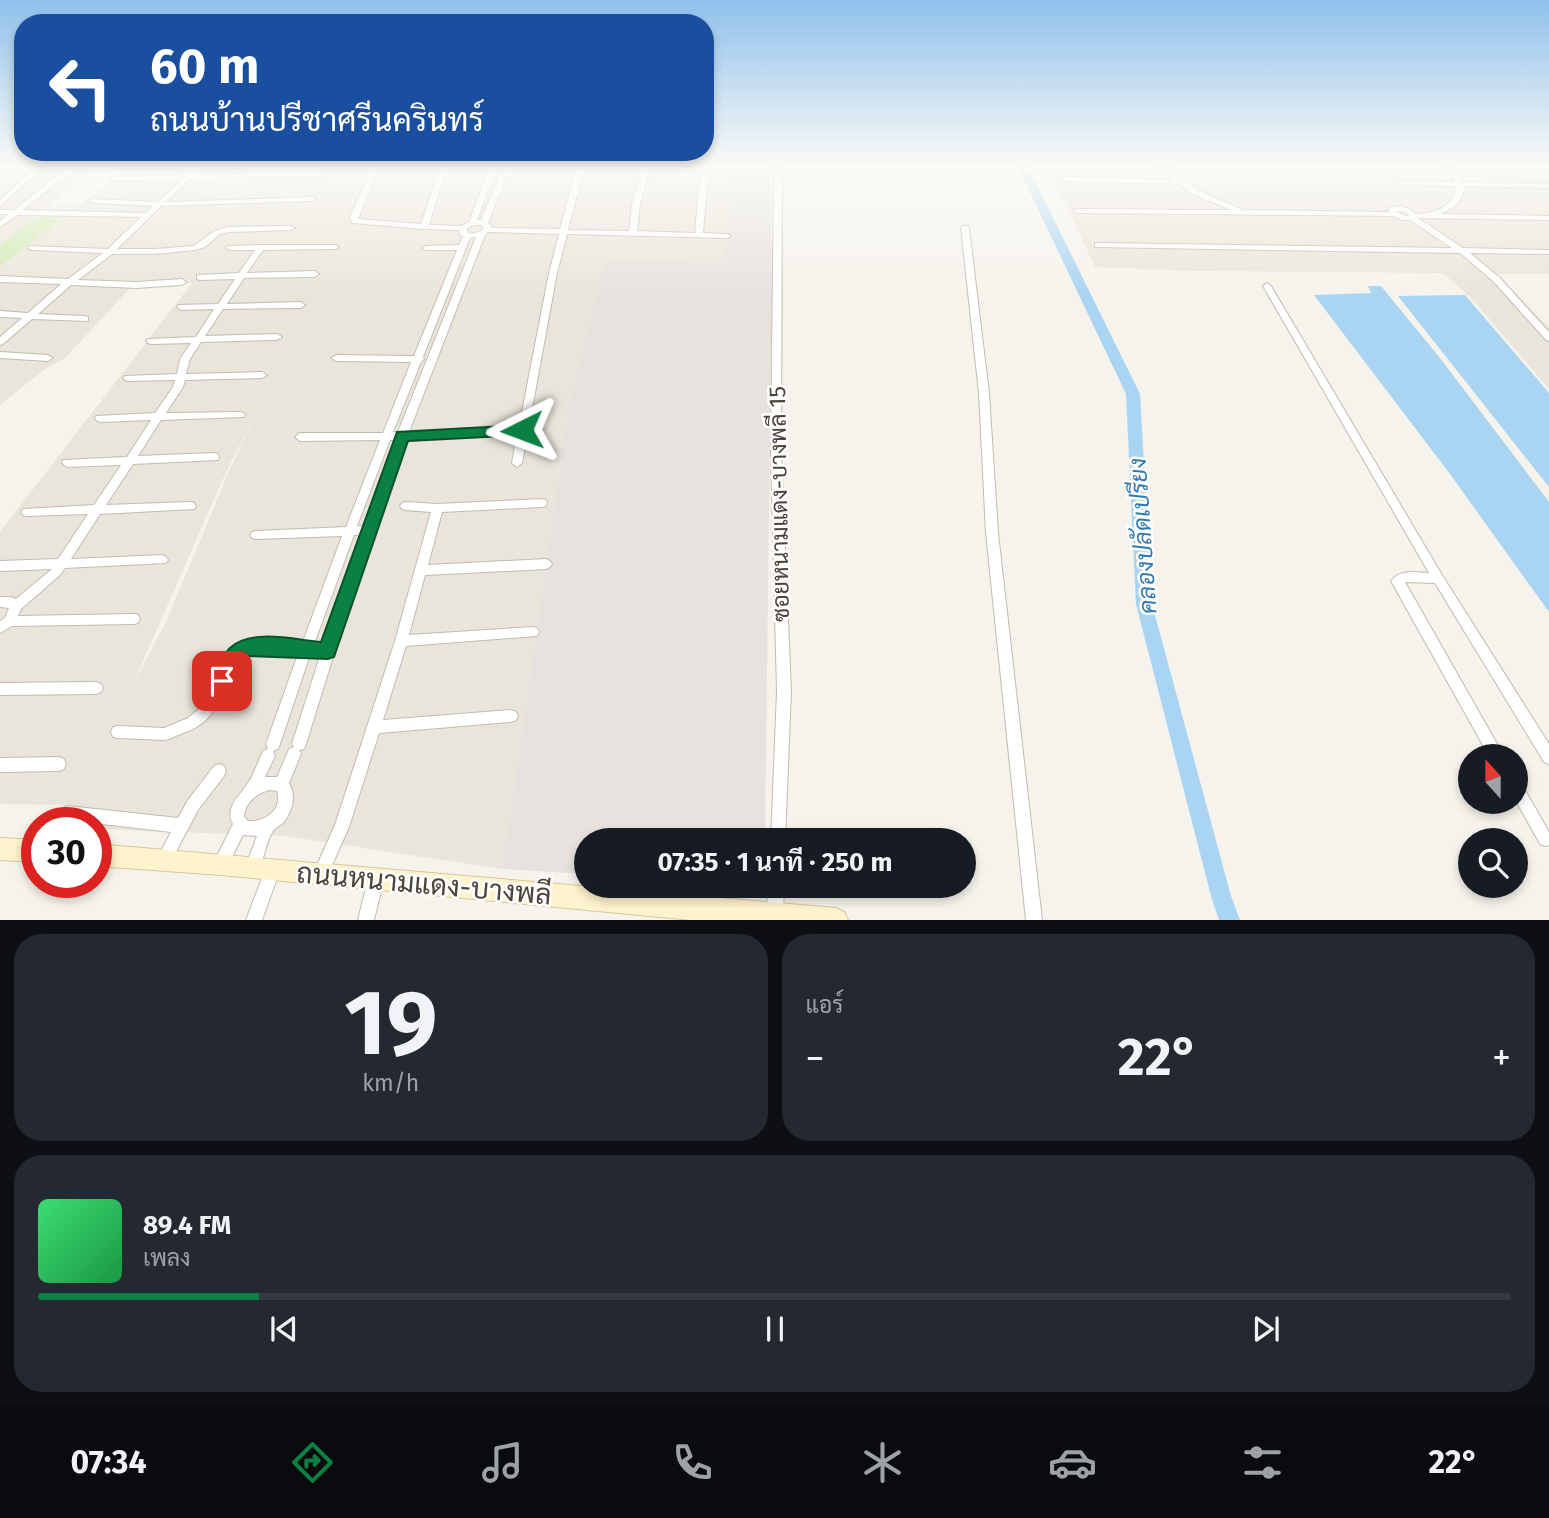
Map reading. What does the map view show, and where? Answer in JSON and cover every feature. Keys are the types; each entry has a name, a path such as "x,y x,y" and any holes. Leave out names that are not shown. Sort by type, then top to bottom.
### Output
{"main road":[{"path":"0,849 21,851"},
{"name":"ถนนหนามแดง-บางพลี","path":"112,856 836,919"}],"street":[{"path":"0,225 19,210"},
{"path":"0,342 154,210"},
{"path":"357,210 355,221 465,232 484,229 727,236"},
{"path":"424,227 430,210"},
{"path":"221,864 240,824 237,811 240,803 252,790 271,750 305,650 385,436 462,247 465,232 477,210"},
{"path":"281,785 297,749 402,436 491,210"},
{"path":"517,463 570,210"},
{"path":"633,234 635,210"},
{"path":"699,236 702,210"},
{"name":"ซอยหนามแดง-บางพลี 15","path":"778,210 776,454 784,691 778,828"},
{"path":"1236,210 1245,214"},
{"path":"1426,217 1441,210"},
{"path":"1078,211 1549,218"},
{"path":"0,212 148,215"},
{"path":"1413,217 1465,253 1497,280 1549,338"},
{"path":"472,223 484,229"},
{"path":"33,248 109,251 196,248 206,244 214,234 225,230 291,228"},
{"path":"965,228 984,393 992,533 1034,919"},
{"path":"1098,245 1465,253 1549,252"},
{"path":"5,625 16,606 45,583 98,509 178,387 182,377 182,365 261,247"},
{"path":"230,248 335,247"},
{"path":"426,248 462,247"},
{"path":"200,277 316,274"},
{"path":"0,279 144,285 182,282"},
{"path":"1267,286 1438,578 1549,757"},
{"path":"181,307 301,305"},
{"path":"0,314 85,319"},
{"path":"151,341 277,337"},
{"path":"0,355 48,358"},
{"path":"336,358 432,359"},
{"path":"128,378 262,375"},
{"path":"100,418 240,415"},
{"path":"300,437 402,436 522,430"},
{"path":"67,463 214,457"},
{"path":"406,506 438,508 542,503"},
{"path":"27,512 190,506"},
{"path":"321,874 342,827 401,641 438,508"},
{"path":"256,535 370,530"},
{"path":"0,566 162,560"},
{"path":"421,570 546,564"},
{"path":"1438,578 1403,577 1397,581 1490,744"},
{"path":"0,602 11,602 16,606"},
{"path":"5,625 134,620"},
{"path":"401,641 533,632"},
{"path":"118,732 164,734 193,722 204,713 236,655 245,649 257,646 328,651"},
{"path":"0,689 96,688"},
{"path":"373,727 511,716"},
{"path":"0,765 59,764"},
{"path":"164,860 180,826 219,771"},
{"path":"240,824 255,830 268,825 276,820 286,805 286,791 281,785 269,783 252,790"},
{"path":"1528,808 1548,842"},
{"path":"112,818 180,826"},
{"path":"254,919 268,825"},
{"path":"366,919 376,879"},
{"path":"775,914 776,898"}],"shaded area":[{"path":"0,210 728,210 723,263 607,260 569,402 502,869 285,836 112,830 112,807 0,804 0,532 192,283 131,287 65,358 45,369 0,405 0,267 63,217 31,219 0,244","holes":["257,412 229,471 166,622 133,684 226,472"]},
{"path":"728,210 771,210 765,828 574,828 574,873 502,869 569,402 606,260 723,263"},
{"path":"1068,210 1549,210 1549,274 1497,274 1549,328 1549,389 1474,301 1443,273 1195,271 1095,267"}],"green space":[{"path":"64,217 0,267 0,244 31,219"}],"water":[{"path":"1368,286 1381,286 1440,358 1549,502 1549,612 1450,474 1314,295 1371,293"},
{"path":"1465,295 1549,393 1549,487 1398,296"}],"waterway":[{"name":"คลองปลัดเปรียง","path":"1044,210 1133,394 1144,604 1221,896 1230,920"}],"route":[{"path":"222,681 236,655 245,649 257,646 328,651 402,436 522,430"}]}
